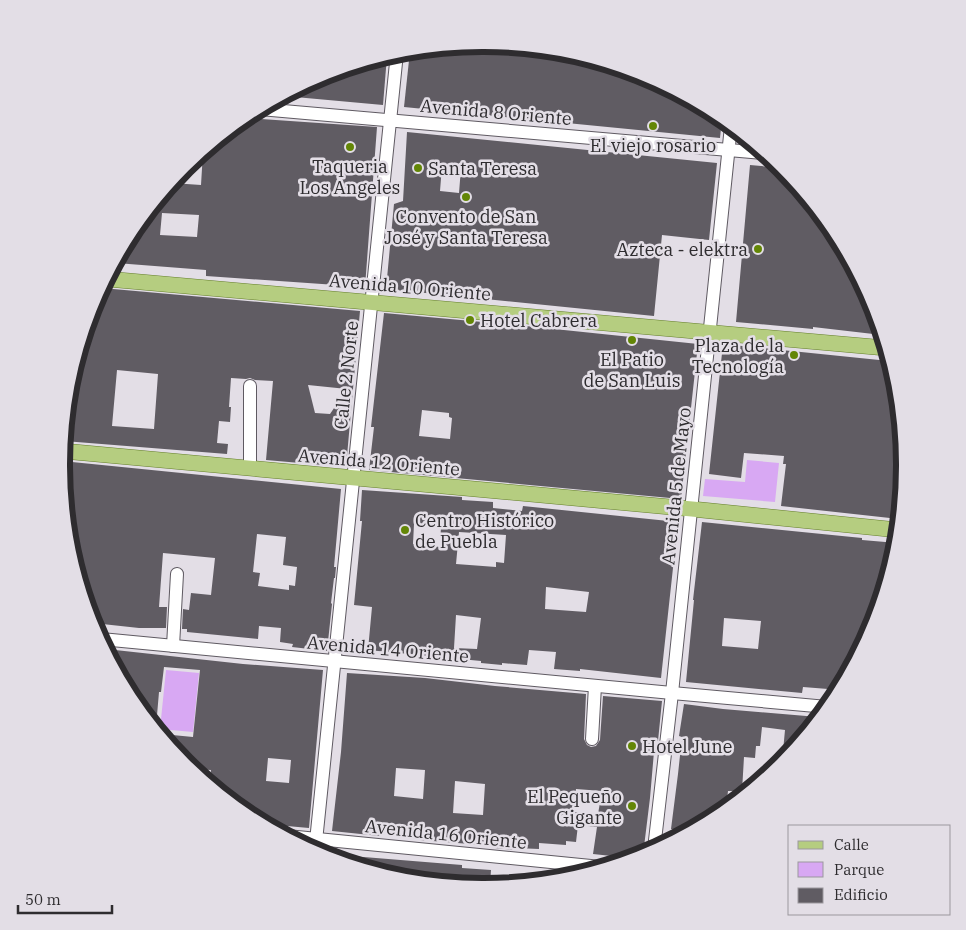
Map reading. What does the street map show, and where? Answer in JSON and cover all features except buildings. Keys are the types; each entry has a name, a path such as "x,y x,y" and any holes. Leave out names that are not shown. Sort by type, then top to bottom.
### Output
{"main road":[{"name":"Avenida 10 Oriente","path":"115,280 710,334 878,347"},
{"name":"Avenida 12 Oriente","path":"70,452 890,529"}],"street":[{"name":"Calle 2 Norte","path":"316,842 396,62"},
{"name":"Avenida 8 Oriente","path":"273,110 751,151"},
{"name":"Avenida 5 de Mayo","path":"655,840 692,509 730,135"},
{"path":"250,386 250,469"},
{"path":"173,646 177,574"},
{"name":"Avenida 14 Oriente","path":"110,640 817,706"},
{"path":"592,738 595,686"},
{"name":"Avenida 16 Oriente","path":"322,844 581,865"}],"green space":[{"path":"747,460 779,463 775,502 703,496 705,479 745,482"},
{"path":"166,670 199,673 193,732 167,730 161,722"}],"place":[{"name":"El viejo rosario","path":"653,126"},
{"name":"Taqueria Los Angeles","path":"350,147"},
{"name":"Santa Teresa","path":"418,168"},
{"name":"Convento de San José y Santa Teresa","path":"466,197"},
{"name":"Azteca - elektra","path":"758,249"},
{"name":"Hotel Cabrera","path":"470,320"},
{"name":"El Patio de San Luis","path":"632,340"},
{"name":"Plaza de la Tecnología","path":"794,355"},
{"name":"Centro Histórico de Puebla","path":"405,530"},
{"name":"Hotel June","path":"632,746"},
{"name":"El Pequeño Gigante","path":"632,806"}]}
